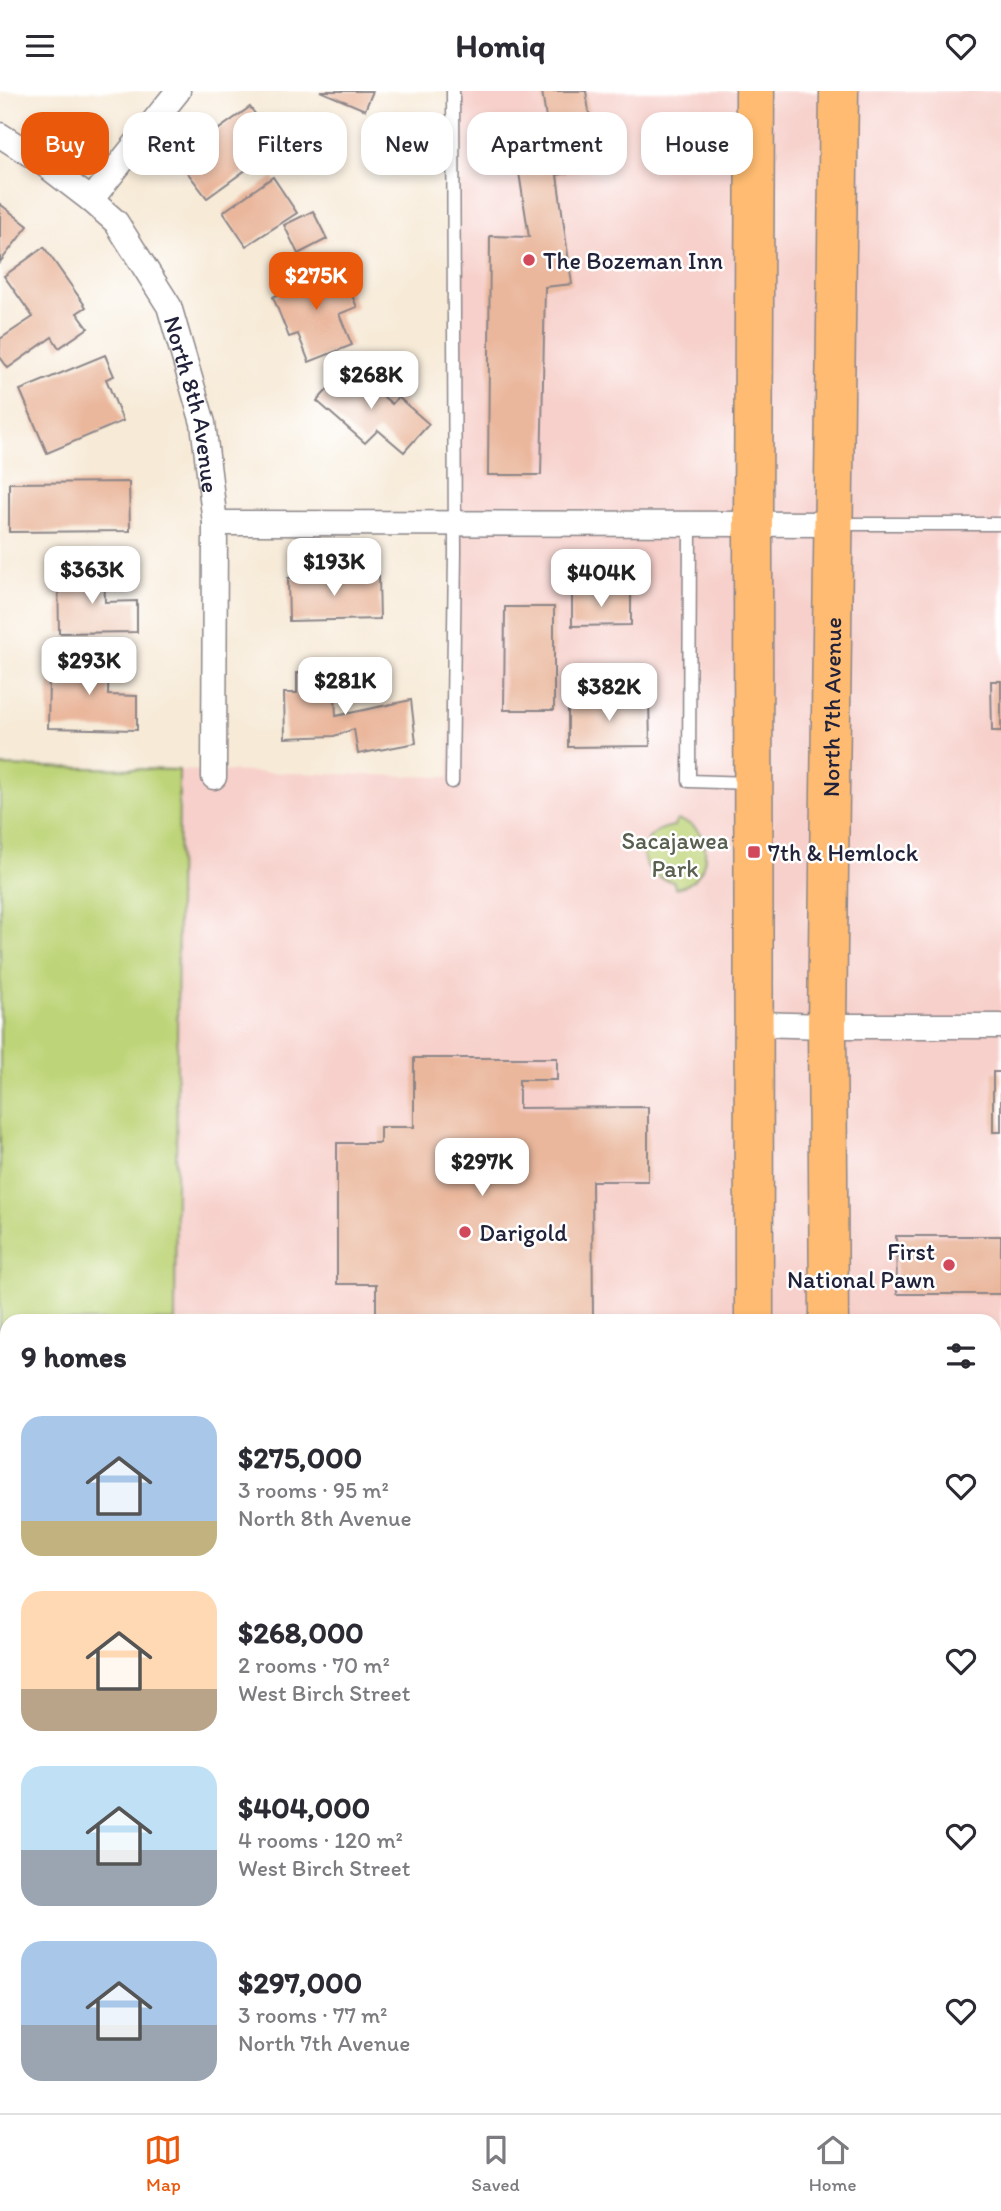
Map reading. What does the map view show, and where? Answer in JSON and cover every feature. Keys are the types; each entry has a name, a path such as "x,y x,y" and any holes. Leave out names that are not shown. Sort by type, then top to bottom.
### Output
{"main road":[{"path":"754,1314 755,91"},
{"name":"North 7th Avenue","path":"829,1314 827,1026 839,91"}],"street":[{"path":"91,200 178,91"},
{"name":"North 8th Avenue","path":"0,135 39,160 116,222 169,306 203,423 215,523 214,777"},
{"path":"215,523 835,524"},
{"path":"755,1024 1001,1026"}],"lane":[{"path":"452,782 455,524 453,91"},
{"path":"690,524 689,781 754,783"},
{"path":"835,524 1001,524"}],"shaded area":[{"path":"462,91 1001,91 1001,1314 175,1314 179,770 449,777"}],"green space":[{"path":"0,766 179,770 175,1314 0,1314"},
{"name":"Sacajawea Park","path":"677,820 691,825 699,832 705,846 705,854 697,876 688,884 675,888 674,882 651,871 643,853 651,836 674,826"}],"building":[{"path":"320,91 373,91 365,110"},
{"name":"The Bozeman Inn","path":"542,91 586,91 589,112 545,112"},
{"path":"233,119 233,175 239,175 207,198 189,175 219,175 219,129"},
{"name":"The Bozeman Inn","path":"519,175 557,175 572,284 545,287 541,475 488,475 490,236 529,237"},
{"path":"273,177 297,213 246,246 223,212"},
{"path":"0,204 28,226 0,262"},
{"path":"313,211 327,239 298,254 284,225"},
{"path":"44,247 86,307 77,313 88,328 59,348 52,337 8,368 0,357 0,339 33,317 4,276"},
{"path":"314,267 320,281 342,272 357,307 339,314 352,345 309,362 298,334 289,337 273,297 283,292 279,281"},
{"path":"105,355 114,376 106,379 123,421 47,453 20,390"},
{"path":"349,366 392,404 398,397 429,424 404,452 378,430 365,443 317,401"},
{"path":"129,482 130,531 9,532 9,483"},
{"path":"104,572 105,602 137,601 137,632 59,633 58,573"},
{"path":"379,576 380,619 289,621 288,578"},
{"path":"631,591 631,625 572,626 572,592"},
{"path":"505,607 554,607 554,710 504,710"},
{"path":"64,652 109,652 108,695 137,696 137,730 48,728 49,680 64,681"},
{"path":"297,673 334,675 336,716 411,700 416,743 358,754 354,729 334,736 285,738 284,693 297,693"},
{"path":"991,681 1001,681 1001,731 992,731"},
{"path":"649,699 650,746 568,747 568,700"},
{"name":"Darigold","path":"414,1058 557,1058 557,1080 519,1080 519,1108 648,1107 648,1181 592,1181 593,1314 376,1314 376,1284 337,1284 337,1143 380,1143 380,1127 414,1127"},
{"path":"993,1072 1001,1072 1001,1132 993,1132"},
{"name":"First National Pawn","path":"896,1236 1001,1236 1001,1294 897,1294"}],"place":[{"name":"The Bozeman Inn","path":"529,260"},
{"name":"7th & Hemlock","path":"754,852"},
{"name":"Darigold","path":"465,1232"},
{"name":"First National Pawn","path":"949,1265"}]}
